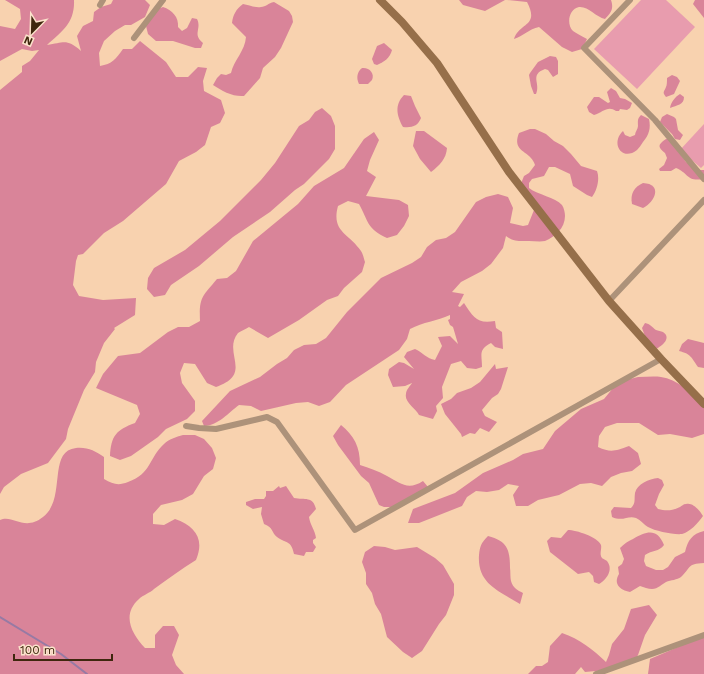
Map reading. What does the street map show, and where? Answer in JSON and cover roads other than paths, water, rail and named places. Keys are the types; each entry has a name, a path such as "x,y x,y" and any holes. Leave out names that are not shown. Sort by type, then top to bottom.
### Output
{"street":[{"path":"134,38 162,0"},
{"path":"380,0 402,22 437,63 509,172 609,301 704,404"},
{"path":"630,0 584,48 655,120 704,179"},
{"path":"609,301 704,200"},
{"path":"186,426 216,429 267,417 277,422 355,530 661,359"},
{"path":"596,674 704,635"}],"waterway":[{"path":"0,617 61,654 87,674"}]}
